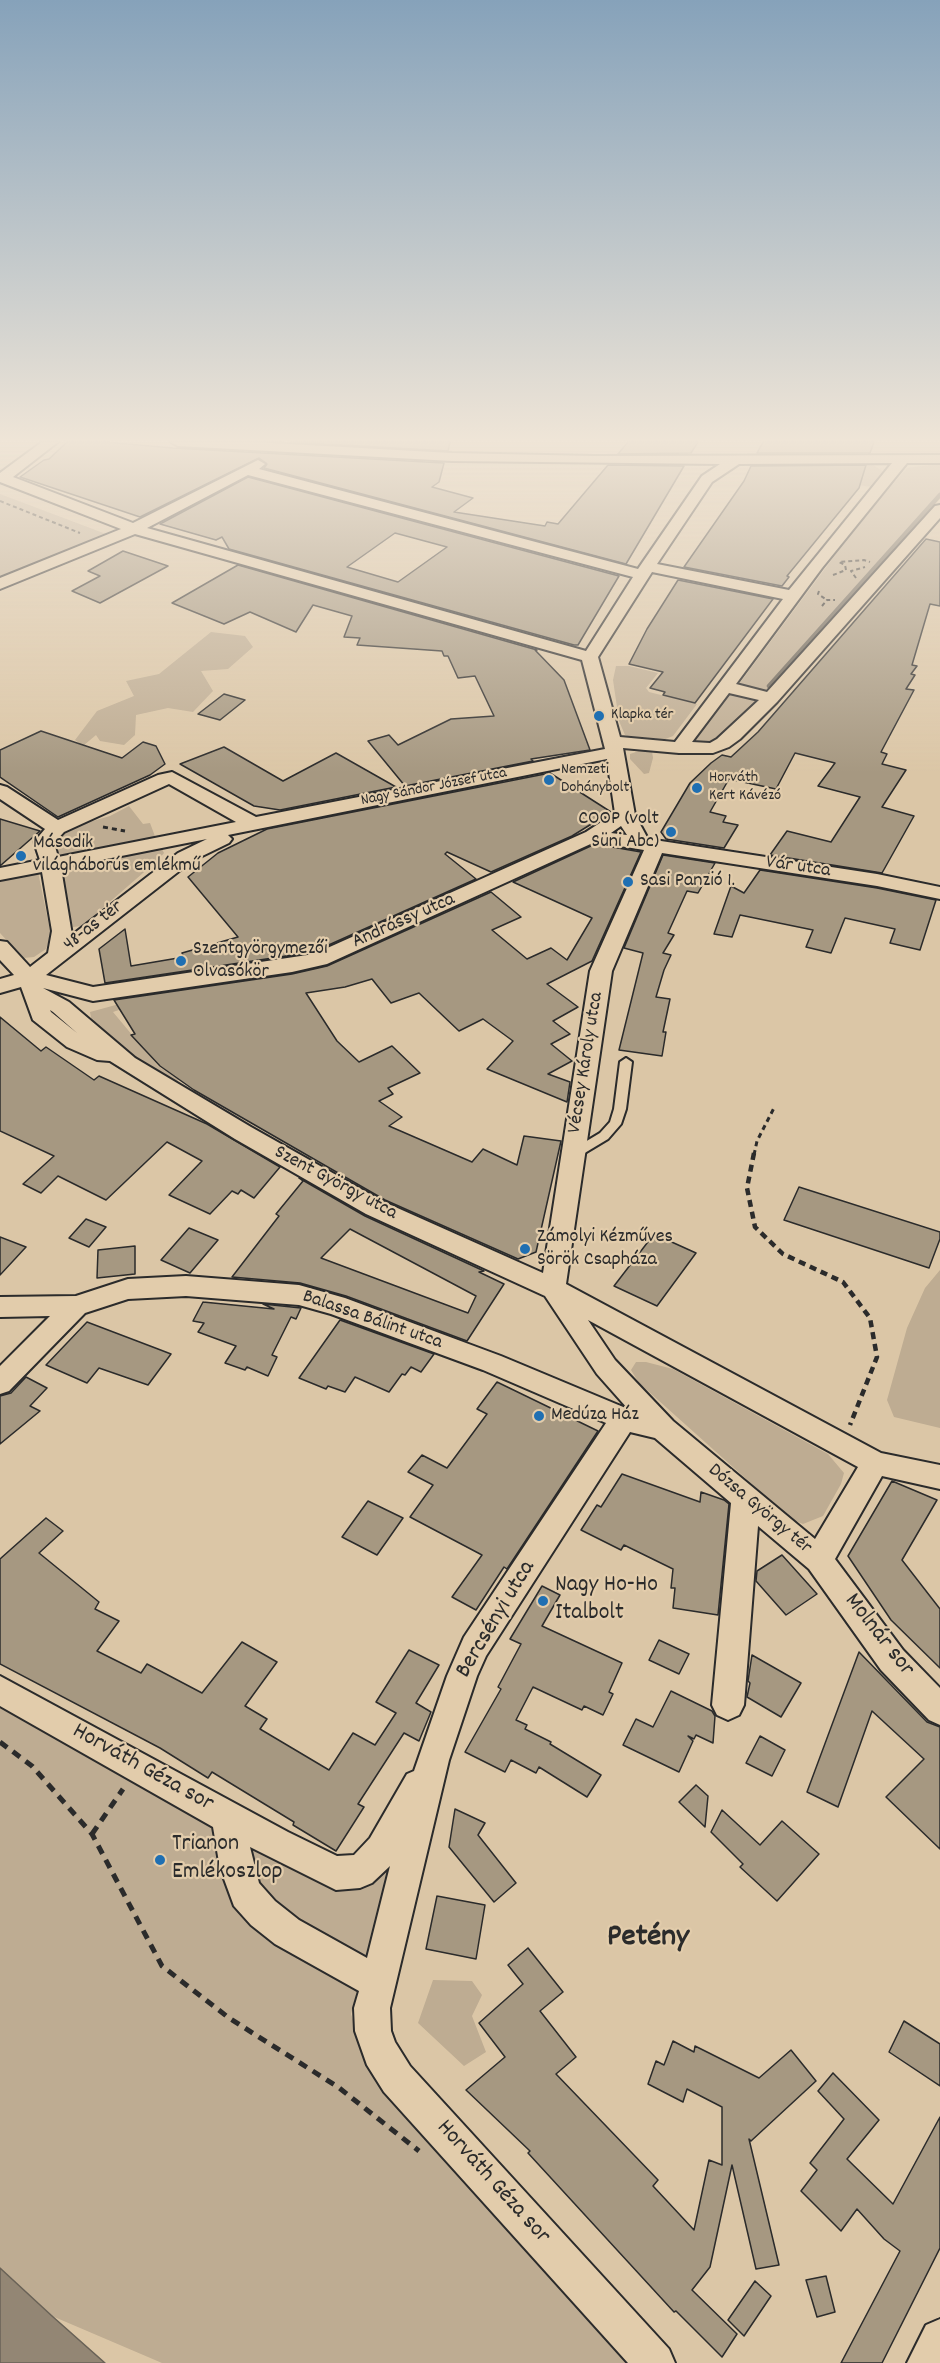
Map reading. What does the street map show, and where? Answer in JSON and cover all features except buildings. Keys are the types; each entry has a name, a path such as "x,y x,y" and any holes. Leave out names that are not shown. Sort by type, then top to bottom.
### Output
{"street":[{"path":"0,584 78,552"},
{"path":"217,552 590,657"},
{"path":"571,552 645,571 794,596"},
{"path":"648,845 625,815 614,746 590,657 658,552"},
{"path":"679,748 829,552"},
{"path":"614,746 713,748 723,743 771,698 901,552"},
{"path":"726,687 771,698"},
{"name":"Nagy Sándor József utca","path":"254,824 614,746"},
{"path":"2,797 65,824 165,779 172,778 254,824"},
{"path":"593,836 625,815"},
{"name":"48-as tér","path":"58,956 62,932 50,862 44,842 65,824"},
{"path":"0,874 50,862 254,824"},
{"name":"48-as tér","path":"32,985 58,956 185,857 254,824"},
{"path":"593,836 648,845"},
{"name":"Andrássy utca","path":"32,985 93,994 320,959 593,836"},
{"name":"Vár utca","path":"648,845 877,880 940,893"},
{"name":"Vécsey Károly utca","path":"553,1289 601,971 648,845"},
{"path":"0,947 32,985"},
{"path":"0,986 32,985"},
{"name":"Szent György utca","path":"32,985 42,1015 75,1042 90,1050 127,1063 243,1133 375,1208 553,1289"},
{"name":"Balassa Bálint utca","path":"0,1307 76,1306 128,1289 186,1286 299,1295 336,1305 492,1363 624,1419"},
{"path":"553,1289 875,1463 940,1477"},
{"name":"Dózsa György tér","path":"553,1289 606,1367 663,1429 819,1560 875,1463"},
{"path":"0,1383 76,1306"},
{"path":"624,1419 663,1429"},
{"name":"Bercsényi utca","path":"378,1983 433,1760 462,1676 476,1647 624,1419"},
{"path":"728,1705 746,1497"},
{"name":"Molnár sor","path":"819,1560 892,1660 940,1710"},
{"name":"Horváth Géza sor","path":"0,1690 312,1864 336,1873 360,1871 382,1850 433,1760"},
{"path":"228,1818 237,1868 246,1894 263,1913 287,1932 378,1983"},
{"name":"Horváth Géza sor","path":"378,1983 372,2008 373,2031 380,2052 397,2079 655,2363"},
{"path":"927,2363 940,2339"}],"lane":[{"path":"574,1154 603,1137 615,1124 620,1109 626,1062"}],"path":[{"path":"829,576 846,570 846,565 839,562 864,560 871,563 870,566 856,568 851,572 857,580 850,580"},
{"path":"822,587 818,594 827,600"},
{"path":"822,606 827,600 840,598"},
{"path":"65,824 170,840"},
{"path":"775,1106 757,1141 747,1188 755,1227 783,1254 843,1282 870,1318 877,1357 843,1446"},
{"path":"0,1742 32,1766 92,1834 162,1966 229,2018 338,2087 423,2153"},
{"path":"92,1834 139,1767"}],"shaded area":[{"path":"0,552 61,552 0,577"},
{"path":"837,552 892,552 770,689 760,692 739,684"},
{"path":"211,632 245,636 253,647 228,669 201,671 213,691 193,712 168,708 136,715 135,735 124,745 100,741 96,735 83,746 75,740 97,711 134,696 126,681 159,674"},
{"path":"616,666 629,666 658,673 646,688 649,692 697,704 673,736 658,742 625,735 619,721 613,680"},
{"path":"731,694 753,698 756,703 715,744 695,743 693,741 704,724"},
{"path":"642,750 652,751 653,758 649,773 644,774 630,759 630,754"},
{"path":"129,806 143,824 150,823 156,839 66,856 57,854 52,849 54,838 62,830 110,816"},
{"path":"161,847 164,853 158,860 82,926 73,927 61,896 62,867"},
{"path":"38,872 51,935 46,949 34,957 23,958 0,933 0,882"},
{"path":"145,997 151,999 113,1012 158,1066 179,1080 174,1082 115,1043 92,1022 90,1012"},
{"path":"940,1270 940,1428 894,1417 887,1400 907,1328 925,1288"},
{"path":"636,1362 646,1362 673,1369 828,1454 844,1473 841,1484 823,1516 803,1524 791,1519 639,1383 631,1370"},
{"path":"0,1704 319,1883 360,1887 399,1838 351,2014 367,2059 644,2363 162,2363 52,2316 0,2268"},
{"path":"433,1980 472,1981 482,1995 472,2016 486,2052 464,2066 418,2023"},
{"path":"0,2268 52,2316 105,2363 0,2363"}],"waterway":[{"path":"769,686 889,552"}],"place":[{"name":"Klapka tér","path":"599,716"},
{"name":"Nemzeti Dohánybolt","path":"549,780"},
{"name":"Horváth Kert Kávézó","path":"697,788"},
{"name":"COOP (volt Süni Abc)","path":"671,832"},
{"name":"Második világháborús emlékmű","path":"21,856"},
{"name":"Sasi Panzió 1.","path":"628,882"},
{"name":"Szentgyörgymezői Olvasókör","path":"181,961"},
{"name":"Zámolyi Kézműves Sörök Csapháza","path":"525,1249"},
{"name":"Medúza Ház","path":"539,1416"},
{"name":"Nagy Ho-Ho Italbolt","path":"543,1601"},
{"name":"Trianon Emlékoszlop","path":"160,1860"}],"district":[{"name":"Petény","path":"648,1940"}]}
